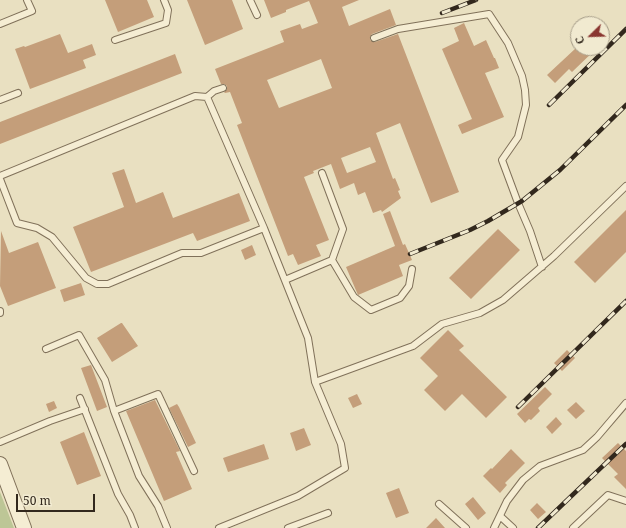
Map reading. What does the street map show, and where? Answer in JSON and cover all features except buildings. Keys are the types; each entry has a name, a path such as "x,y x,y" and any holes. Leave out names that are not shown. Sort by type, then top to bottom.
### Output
{"street":[{"path":"0,464 24,528"}],"lane":[{"path":"0,24 32,11 27,0"},
{"path":"115,40 166,23 168,10 164,0"},
{"path":"250,0 257,15"},
{"path":"374,38 398,29 488,14 508,43 522,76 525,90 526,105 518,137 502,160 530,231 542,267"},
{"path":"222,88 214,91 207,97 195,96 0,177 17,223 37,228 52,236 86,278 97,284 108,284 182,253 201,253 264,228"},
{"path":"0,100 18,93"},
{"path":"207,97 264,228 308,338 315,382 341,444 345,468 298,496 220,528"},
{"path":"285,280 332,260 343,229 322,173"},
{"path":"315,382 413,346 442,324 480,313 503,300 542,267 626,186"},
{"path":"332,260 354,298 371,310 400,298 409,286 412,269"},
{"path":"46,349 79,335 105,380 114,411 139,476 158,506 167,528"},
{"path":"114,411 158,394 194,471"},
{"path":"80,398 118,494 130,514 134,528"},
{"path":"494,528 507,501 523,480 540,466 583,450 597,437 626,403"},
{"path":"0,442 50,421 85,409"},
{"path":"572,528 608,495 626,501"},
{"path":"439,504 466,528"},
{"path":"288,528 328,513"},
{"path":"500,516 513,528"}],"green space":[{"path":"0,492 14,528 0,528"}],"railway":[{"path":"442,13 476,0"},
{"path":"549,105 626,29"},
{"path":"410,254 470,230 522,201 560,170 626,105"},
{"path":"518,407 626,301"},
{"path":"538,528 626,444"}]}
